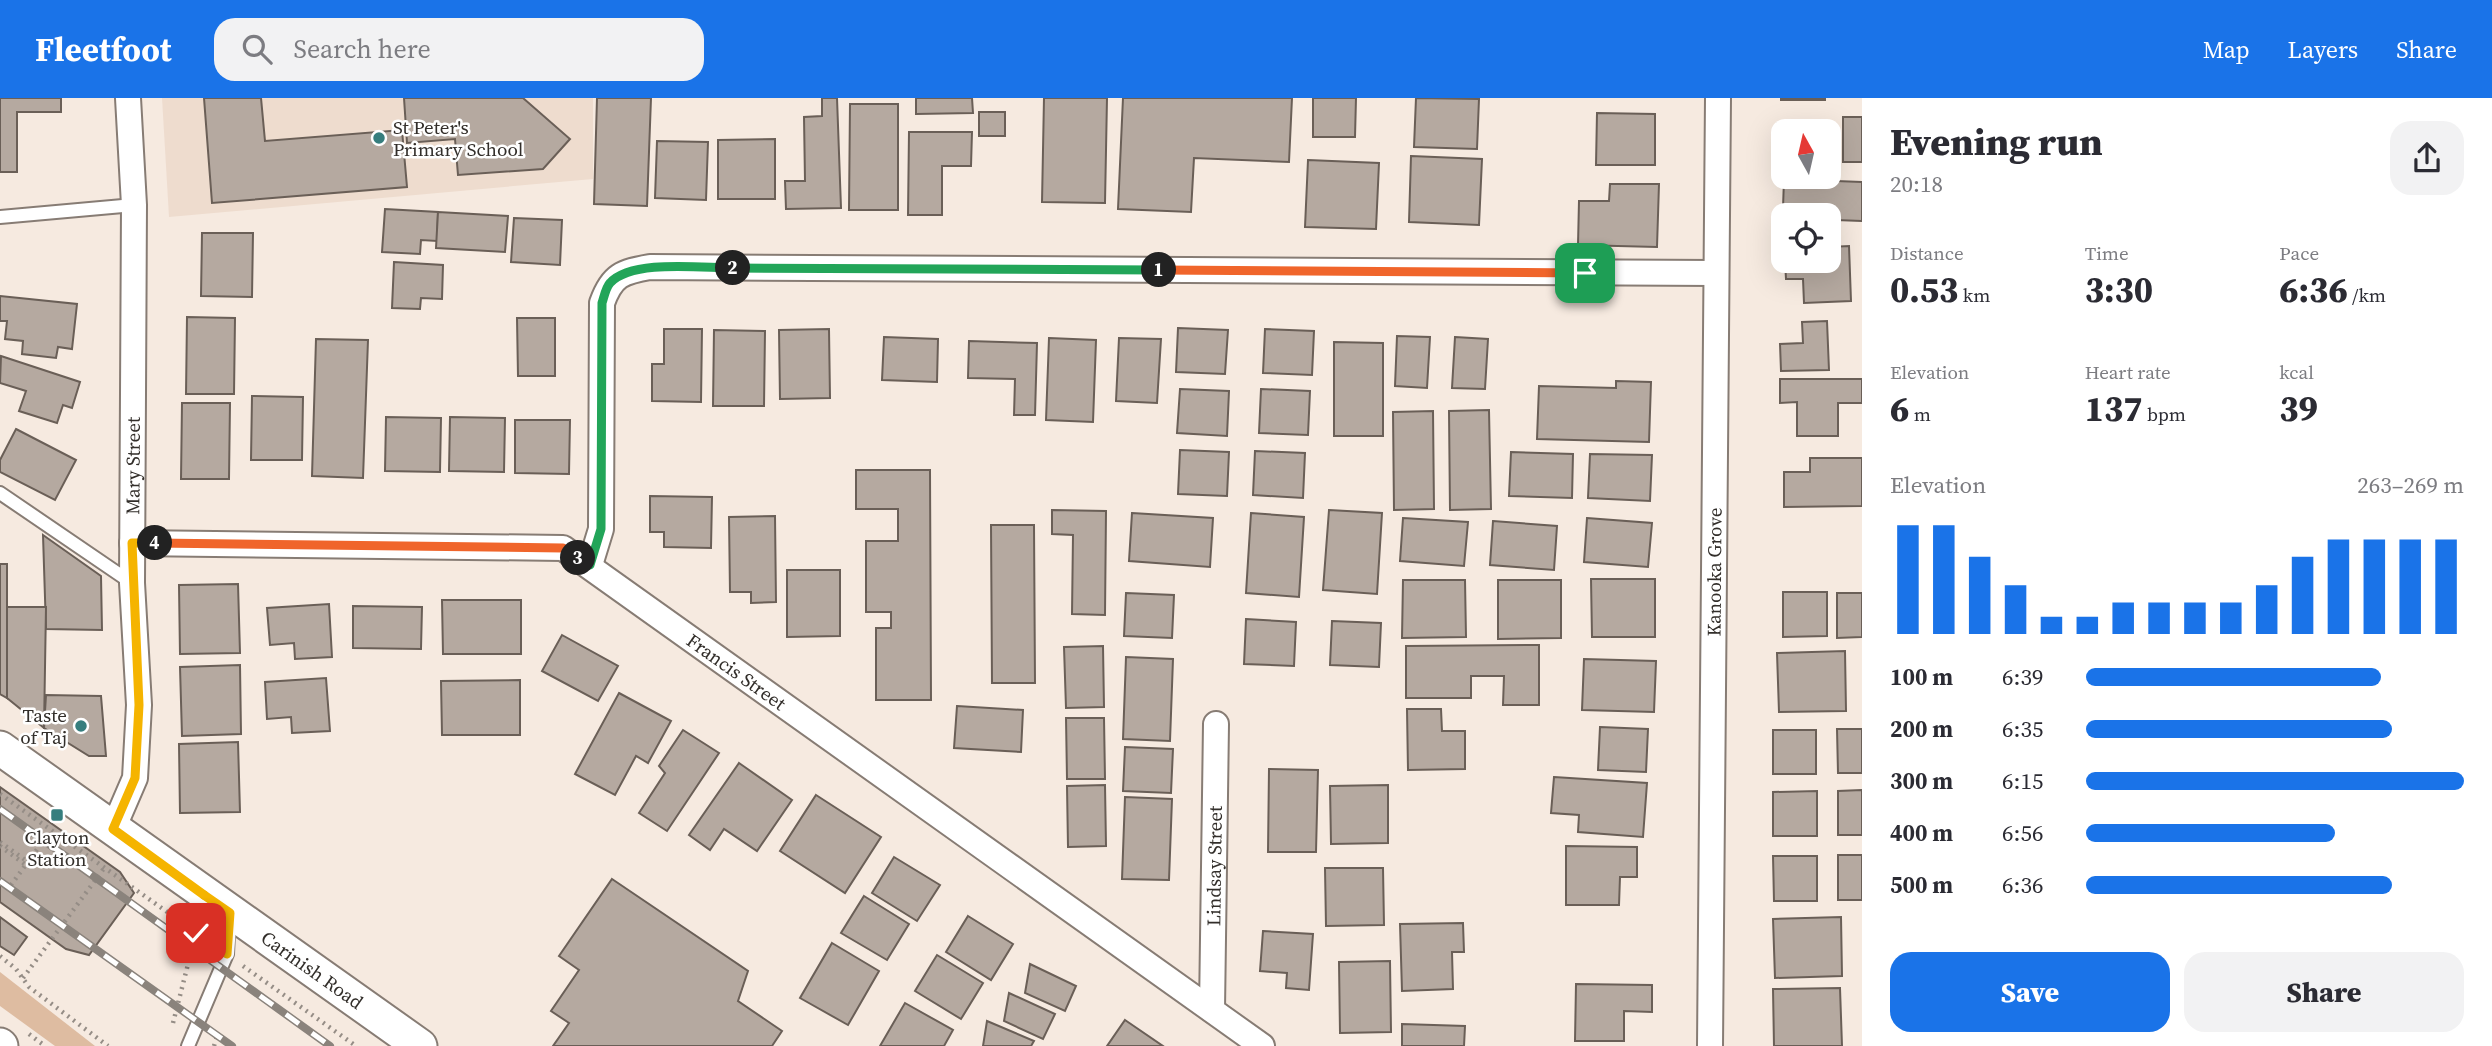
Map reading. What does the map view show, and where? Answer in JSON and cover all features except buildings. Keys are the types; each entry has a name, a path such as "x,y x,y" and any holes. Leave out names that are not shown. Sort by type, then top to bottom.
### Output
{"street":[{"name":"Mary Street","path":"113,829 135,778 139,705 132,583 134,205 128,98"},
{"name":"Kanooka Grove","path":"1710,1046 1718,98"},
{"path":"590,565 601,529 602,303 609,284 625,272 664,267 1716,273"},
{"name":"Francis Street","path":"132,543 563,548 1262,1046"},
{"name":"Lindsay Street","path":"1212,1010 1216,724"},
{"name":"Carinish Road","path":"0,748 419,1046"}],"lane":[{"path":"0,217 134,205"},
{"path":"0,493 132,583"},
{"path":"188,1046 227,954 230,913"}],"path":[{"path":"0,794 356,1046"},
{"path":"0,844 27,863"},
{"path":"11,885 38,848"},
{"path":"23,978 105,867"},
{"path":"172,1027 196,933"},
{"path":"0,956 29,987 108,1046"}],"shaded area":[{"name":"St Peter's Primary School","path":"162,98 593,98 593,179 169,217"},
{"path":"0,972 95,1046 55,1046 0,1006"}],"railway":[{"path":"0,809 330,1046"},
{"path":"0,881 232,1046"}],"place":[{"name":"St Peter's Primary School","path":"379,138"},
{"name":"Taste of Taj","path":"81,726"},
{"name":"Clayton Station","path":"57,815"}],"route":[{"path":"196,933 227,954 230,913 113,829 135,778 139,705 132,543 563,548 590,565 601,529 602,303 609,284 625,272 650,267 1585,273"}]}
